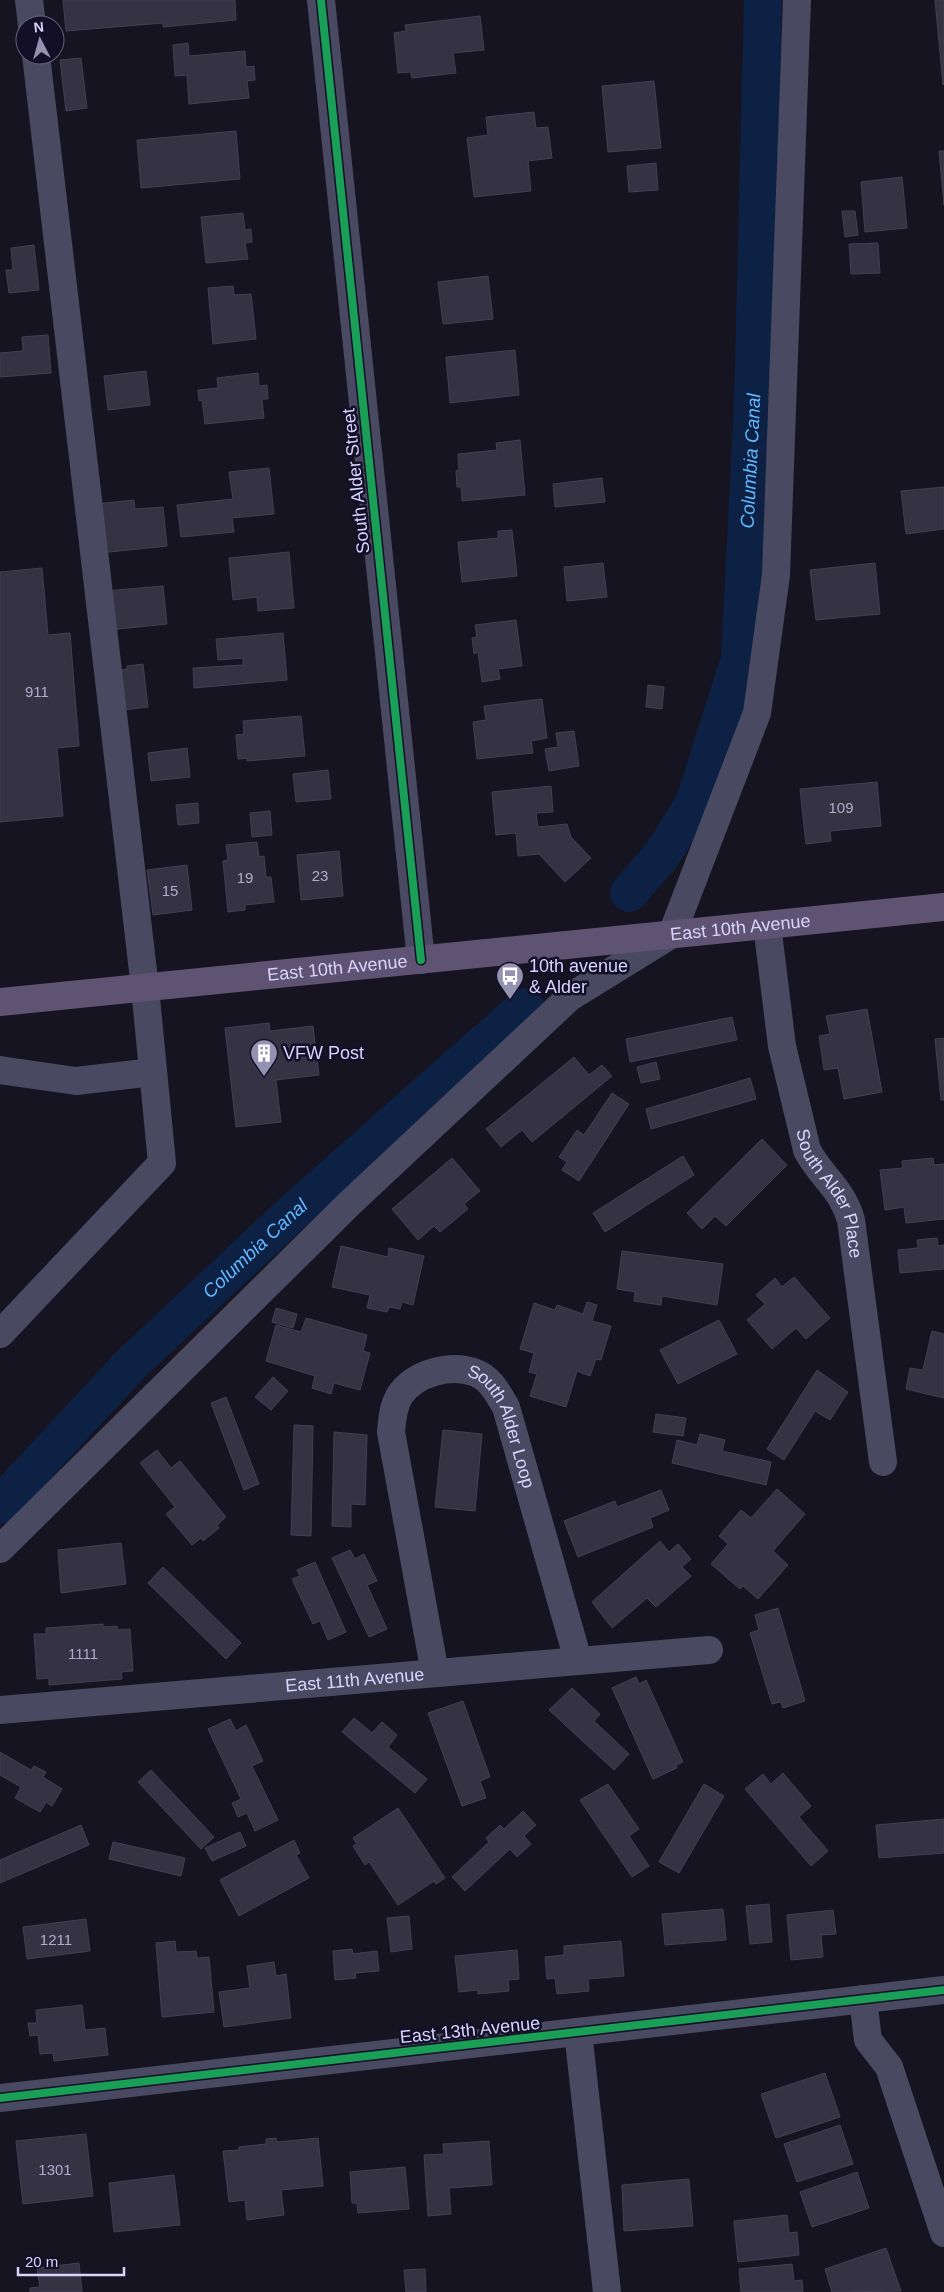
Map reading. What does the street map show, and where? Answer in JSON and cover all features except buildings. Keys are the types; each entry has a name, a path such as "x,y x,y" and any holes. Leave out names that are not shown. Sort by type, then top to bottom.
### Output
{"main road":[{"name":"East 10th Avenue","path":"0,1002 944,907"}],"street":[{"path":"29,0 31,15"},
{"name":"South Alder Street","path":"321,0 421,960"},
{"path":"0,1550 351,1202 570,997 672,934 757,713 776,574 797,0"},
{"path":"0,1334 162,1163 145,988 37,65"},
{"name":"South Alder Place","path":"766,925 782,1046 807,1150 814,1163 842,1195 851,1220 883,1462"},
{"path":"0,1070 76,1081 154,1072"},
{"name":"South Alder Loop","path":"435,1673 390,1432 393,1413 399,1396 412,1381 435,1372 461,1369 477,1374 494,1386 506,1407 578,1660"},
{"name":"East 11th Avenue","path":"0,1710 709,1650"},
{"name":"East 13th Avenue","path":"0,2098 944,1990"},
{"path":"864,2000 868,2040 889,2067 944,2233"},
{"path":"578,2032 607,2292"}],"waterway":[{"name":"Columbia Canal","path":"629,893 661,856 694,804 740,659 753,403 763,0"},
{"name":"Columbia Canal","path":"0,1505 132,1363 292,1213 525,1007"}],"cycle path":[{"path":"321,0 421,960"},
{"path":"0,2098 944,1990"}],"place":[{"name":"10th avenue & Alder","path":"510,1000"},
{"name":"VFW Post","path":"264,1077"}]}
